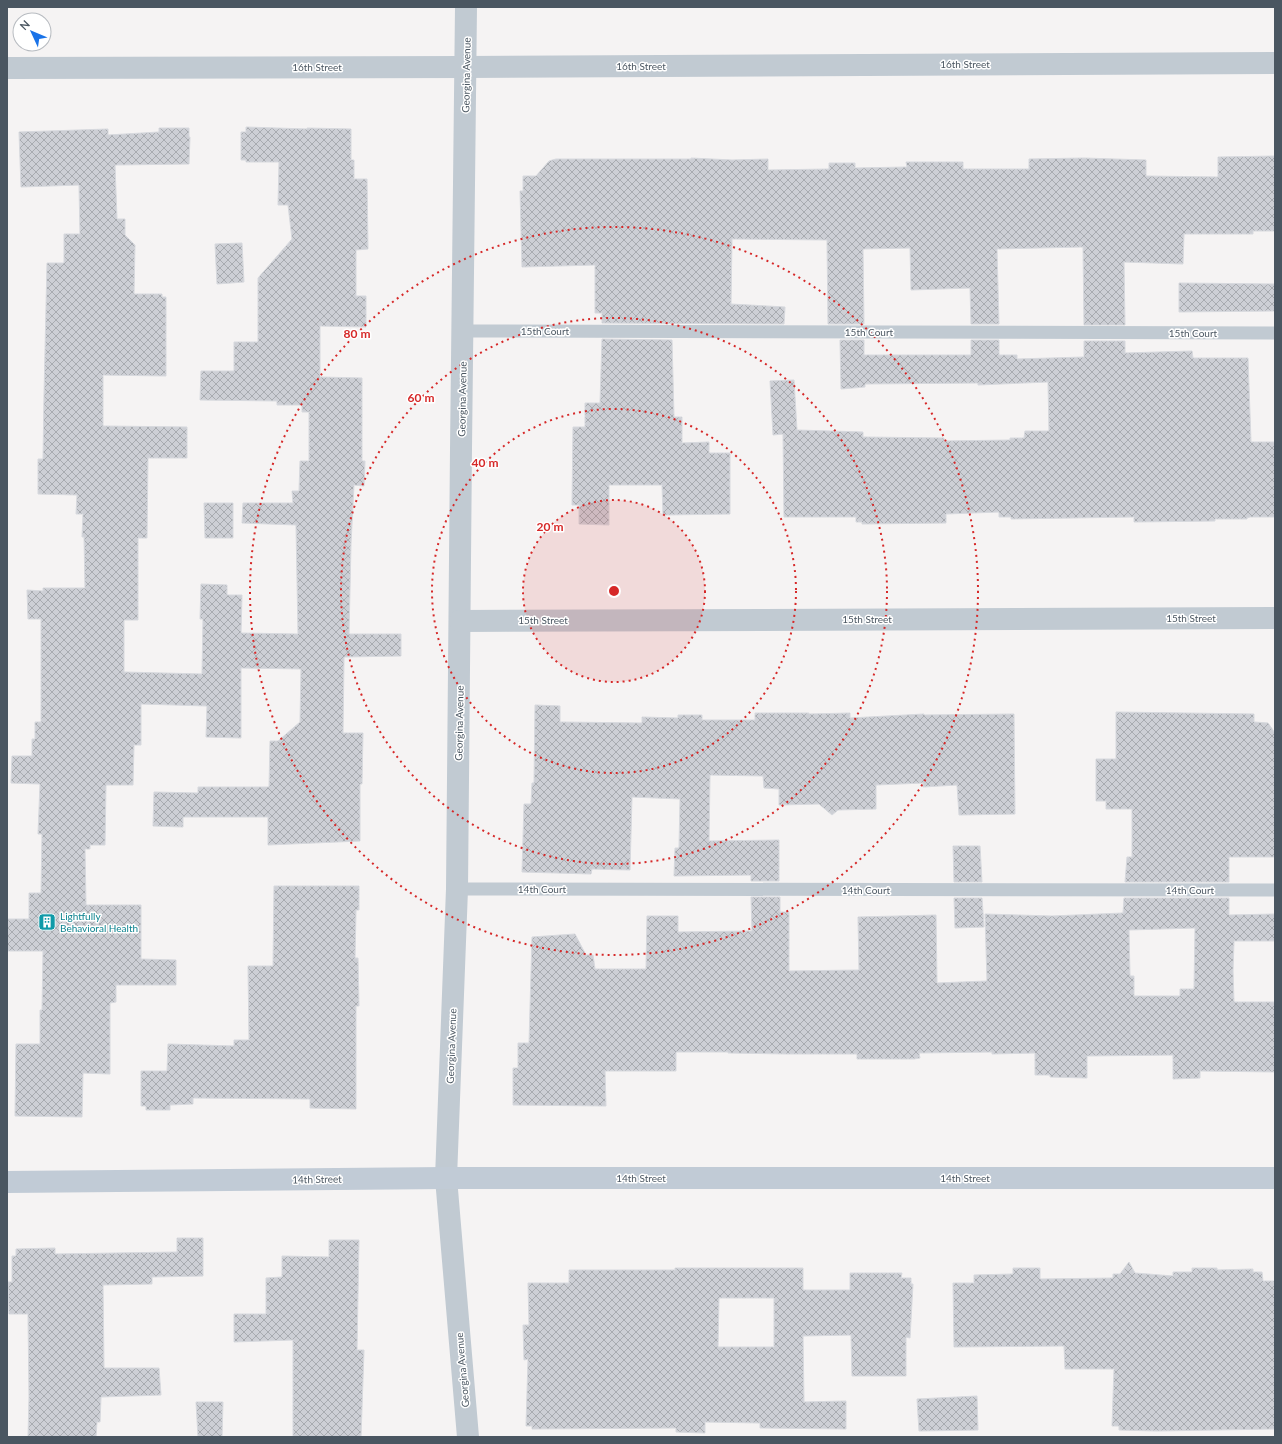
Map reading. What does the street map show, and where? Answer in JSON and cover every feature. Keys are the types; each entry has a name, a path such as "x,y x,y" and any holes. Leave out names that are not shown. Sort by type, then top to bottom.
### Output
{"street":[{"name":"Georgina Avenue","path":"466,7 457,889 446,1178 468,1437"},
{"name":"16th Street","path":"7,68 1275,63"},
{"name":"15th Street","path":"460,621 1275,618"},
{"name":"14th Street","path":"7,1182 446,1178 1275,1178"}],"lane":[{"name":"15th Court","path":"463,331 1275,334"},
{"name":"14th Court","path":"457,889 1275,890"}],"building":[{"path":"246,127 351,129 351,160 354,160 354,179 367,179 368,249 356,250 356,296 366,296 366,327 320,326 320,377 362,378 362,461 365,461 364,486 354,485 349,634 401,634 401,656 344,657 343,733 363,733 362,784 360,784 360,841 268,845 268,817 183,817 183,827 153,826 154,792 198,793 198,787 269,787 270,741 278,741 300,722 301,669 241,668 241,738 206,737 207,706 141,704 141,745 134,745 133,785 106,785 105,845 90,845 90,849 85,849 86,905 141,905 141,959 176,960 176,985 116,985 116,1002 110,1003 110,1074 83,1073 82,1117 15,1116 16,1044 40,1044 40,1010 42,1010 43,951 7,951 8,919 29,919 29,893 41,893 42,834 38,834 40,784 11,783 12,756 32,756 32,739 35,739 35,722 41,722 41,619 28,619 27,590 43,591 43,588 85,588 84,537 82,537 83,514 76,514 77,495 38,494 38,459 43,459 47,263 64,263 64,234 80,234 79,185 21,187 19,132 108,129 108,135 159,132 159,128 189,128 189,164 115,165 117,219 125,219 125,235 135,245 134,294 162,294 162,297 166,297 166,376 103,375 103,426 187,427 187,458 148,458 147,538 138,538 138,620 124,620 124,672 202,674 203,619 200,619 201,584 227,585 227,595 242,595 241,633 298,634 296,525 242,523 243,503 293,503 292,491 299,491 300,461 309,461 309,412 302,412 302,405 277,405 277,401 200,400 201,371 234,371 234,342 258,342 258,278 292,239 288,205 278,205 279,162 246,162 246,160 241,160 241,132 246,132"},
{"path":"1275,156 1275,231 1253,231 1253,234 1184,234 1183,264 1124,262 1125,325 1084,325 1083,247 997,249 999,324 971,324 970,288 911,290 910,248 863,249 864,324 828,324 827,240 732,239 731,304 785,307 784,324 602,323 602,313 595,313 595,265 522,267 520,191 523,191 523,176 536,176 549,161 556,159 768,159 768,170 829,169 829,163 855,163 855,168 907,167 906,162 963,162 963,169 1029,169 1029,159 1084,158 1146,160 1146,176 1218,177 1218,157"},
{"path":"242,243 244,282 217,284 215,244"},
{"path":"1179,283 1275,284 1275,311 1179,312"},
{"path":"602,339 672,340 674,417 682,417 682,443 709,442 709,453 730,453 730,514 663,515 662,485 609,485 609,525 579,524 579,505 572,505 573,427 585,427 585,403 600,403"},
{"path":"840,340 864,340 864,355 971,355 971,340 999,340 999,355 1017,355 1017,359 1084,357 1084,341 1125,341 1125,353 1192,351 1193,358 1248,358 1251,442 1275,442 1275,517 1215,519 1215,521 1134,522 1134,517 1011,519 1011,517 999,517 999,512 946,514 946,523 862,524 862,522 856,522 856,517 784,517 783,434 773,435 770,381 794,380 797,430 863,432 863,437 944,438 944,441 1010,440 1010,438 1024,438 1025,431 1049,431 1048,382 978,385 978,383 865,384 865,387 841,389"},
{"path":"204,503 233,503 233,538 205,538"},
{"path":"535,705 560,706 560,722 642,723 642,717 678,718 678,715 702,715 702,720 755,720 755,713 850,713 850,718 924,714 1014,714 1015,814 959,815 957,785 923,787 923,783 876,785 876,809 838,810 832,815 819,804 779,805 779,789 764,788 763,776 710,775 709,841 779,840 779,881 751,881 751,875 674,876 675,848 679,848 680,799 632,797 630,870 592,869 591,874 522,872 524,804 531,804 532,783 534,783"},
{"path":"1116,712 1254,714 1254,722 1268,723 1275,733 1275,857 1229,857 1229,882 1125,882 1127,857 1132,857 1132,809 1106,809 1106,801 1096,801 1096,759 1116,759"},
{"path":"953,846 980,846 982,882 954,882"},
{"path":"274,886 359,886 359,910 356,910 355,958 358,958 359,1006 356,1006 356,1109 310,1108 310,1099 193,1098 193,1104 170,1105 170,1110 146,1110 146,1106 141,1106 141,1071 167,1071 168,1044 234,1046 234,1040 249,1040 248,966 273,966"},
{"path":"751,897 780,897 780,912 789,912 789,971 859,970 858,917 936,915 937,983 987,981 985,914 1052,916 1123,913 1124,898 1229,898 1229,915 1275,914 1275,941 1234,941 1233,971 1234,1002 1275,1002 1275,1072 1200,1071 1200,1078 1173,1079 1173,1055 1087,1056 1087,1078 1035,1075 1035,1053 919,1053 920,1058 914,1059 857,1059 857,1054 676,1052 676,1071 605,1071 606,1106 513,1105 513,1068 518,1068 518,1043 529,1043 532,937 575,934 586,955 593,955 595,969 646,969 647,916 678,916 678,932 752,931","holes":["1195,928 1194,989 1180,989 1180,996 1134,996 1134,976 1130,976 1129,930"]},
{"path":"954,898 982,898 984,927 955,928"},
{"path":"177,1238 203,1238 203,1276 152,1277 152,1284 103,1285 104,1368 159,1368 161,1395 101,1397 100,1422 97,1422 96,1437 28,1437 28,1314 9,1314 8,1282 12,1282 12,1256 16,1256 16,1249 55,1248 55,1254 177,1252"},
{"path":"329,1240 359,1240 357,1350 364,1350 361,1437 293,1437 293,1340 234,1342 234,1314 266,1314 266,1278 282,1277 282,1256 329,1257"},
{"path":"1129,1262 1135,1273 1173,1276 1173,1272 1192,1272 1192,1268 1217,1268 1217,1270 1253,1269 1253,1272 1262,1272 1263,1281 1275,1281 1275,1429 1157,1431 1119,1430 1119,1426 1112,1426 1114,1369 1065,1369 1064,1346 954,1347 953,1283 974,1283 974,1275 1013,1274 1013,1268 1040,1268 1040,1279 1113,1278 1113,1274 1120,1274"},
{"path":"675,1268 803,1268 803,1290 850,1290 850,1273 902,1273 901,1278 911,1278 911,1284 913,1284 910,1338 906,1337 906,1376 852,1376 851,1335 803,1336 804,1402 846,1401 846,1429 760,1428 760,1423 705,1422 705,1433 676,1432 676,1428 532,1429 532,1426 526,1426 528,1359 524,1360 523,1325 529,1325 528,1283 569,1283 569,1270 675,1270","holes":["719,1298 774,1298 774,1347 718,1347"]},
{"path":"977,1396 978,1430 919,1431 917,1399"},
{"path":"196,1402 223,1402 222,1437 198,1437"}],"place":[{"name":"Lightfully Behavioral Health","path":"47,922"}]}
